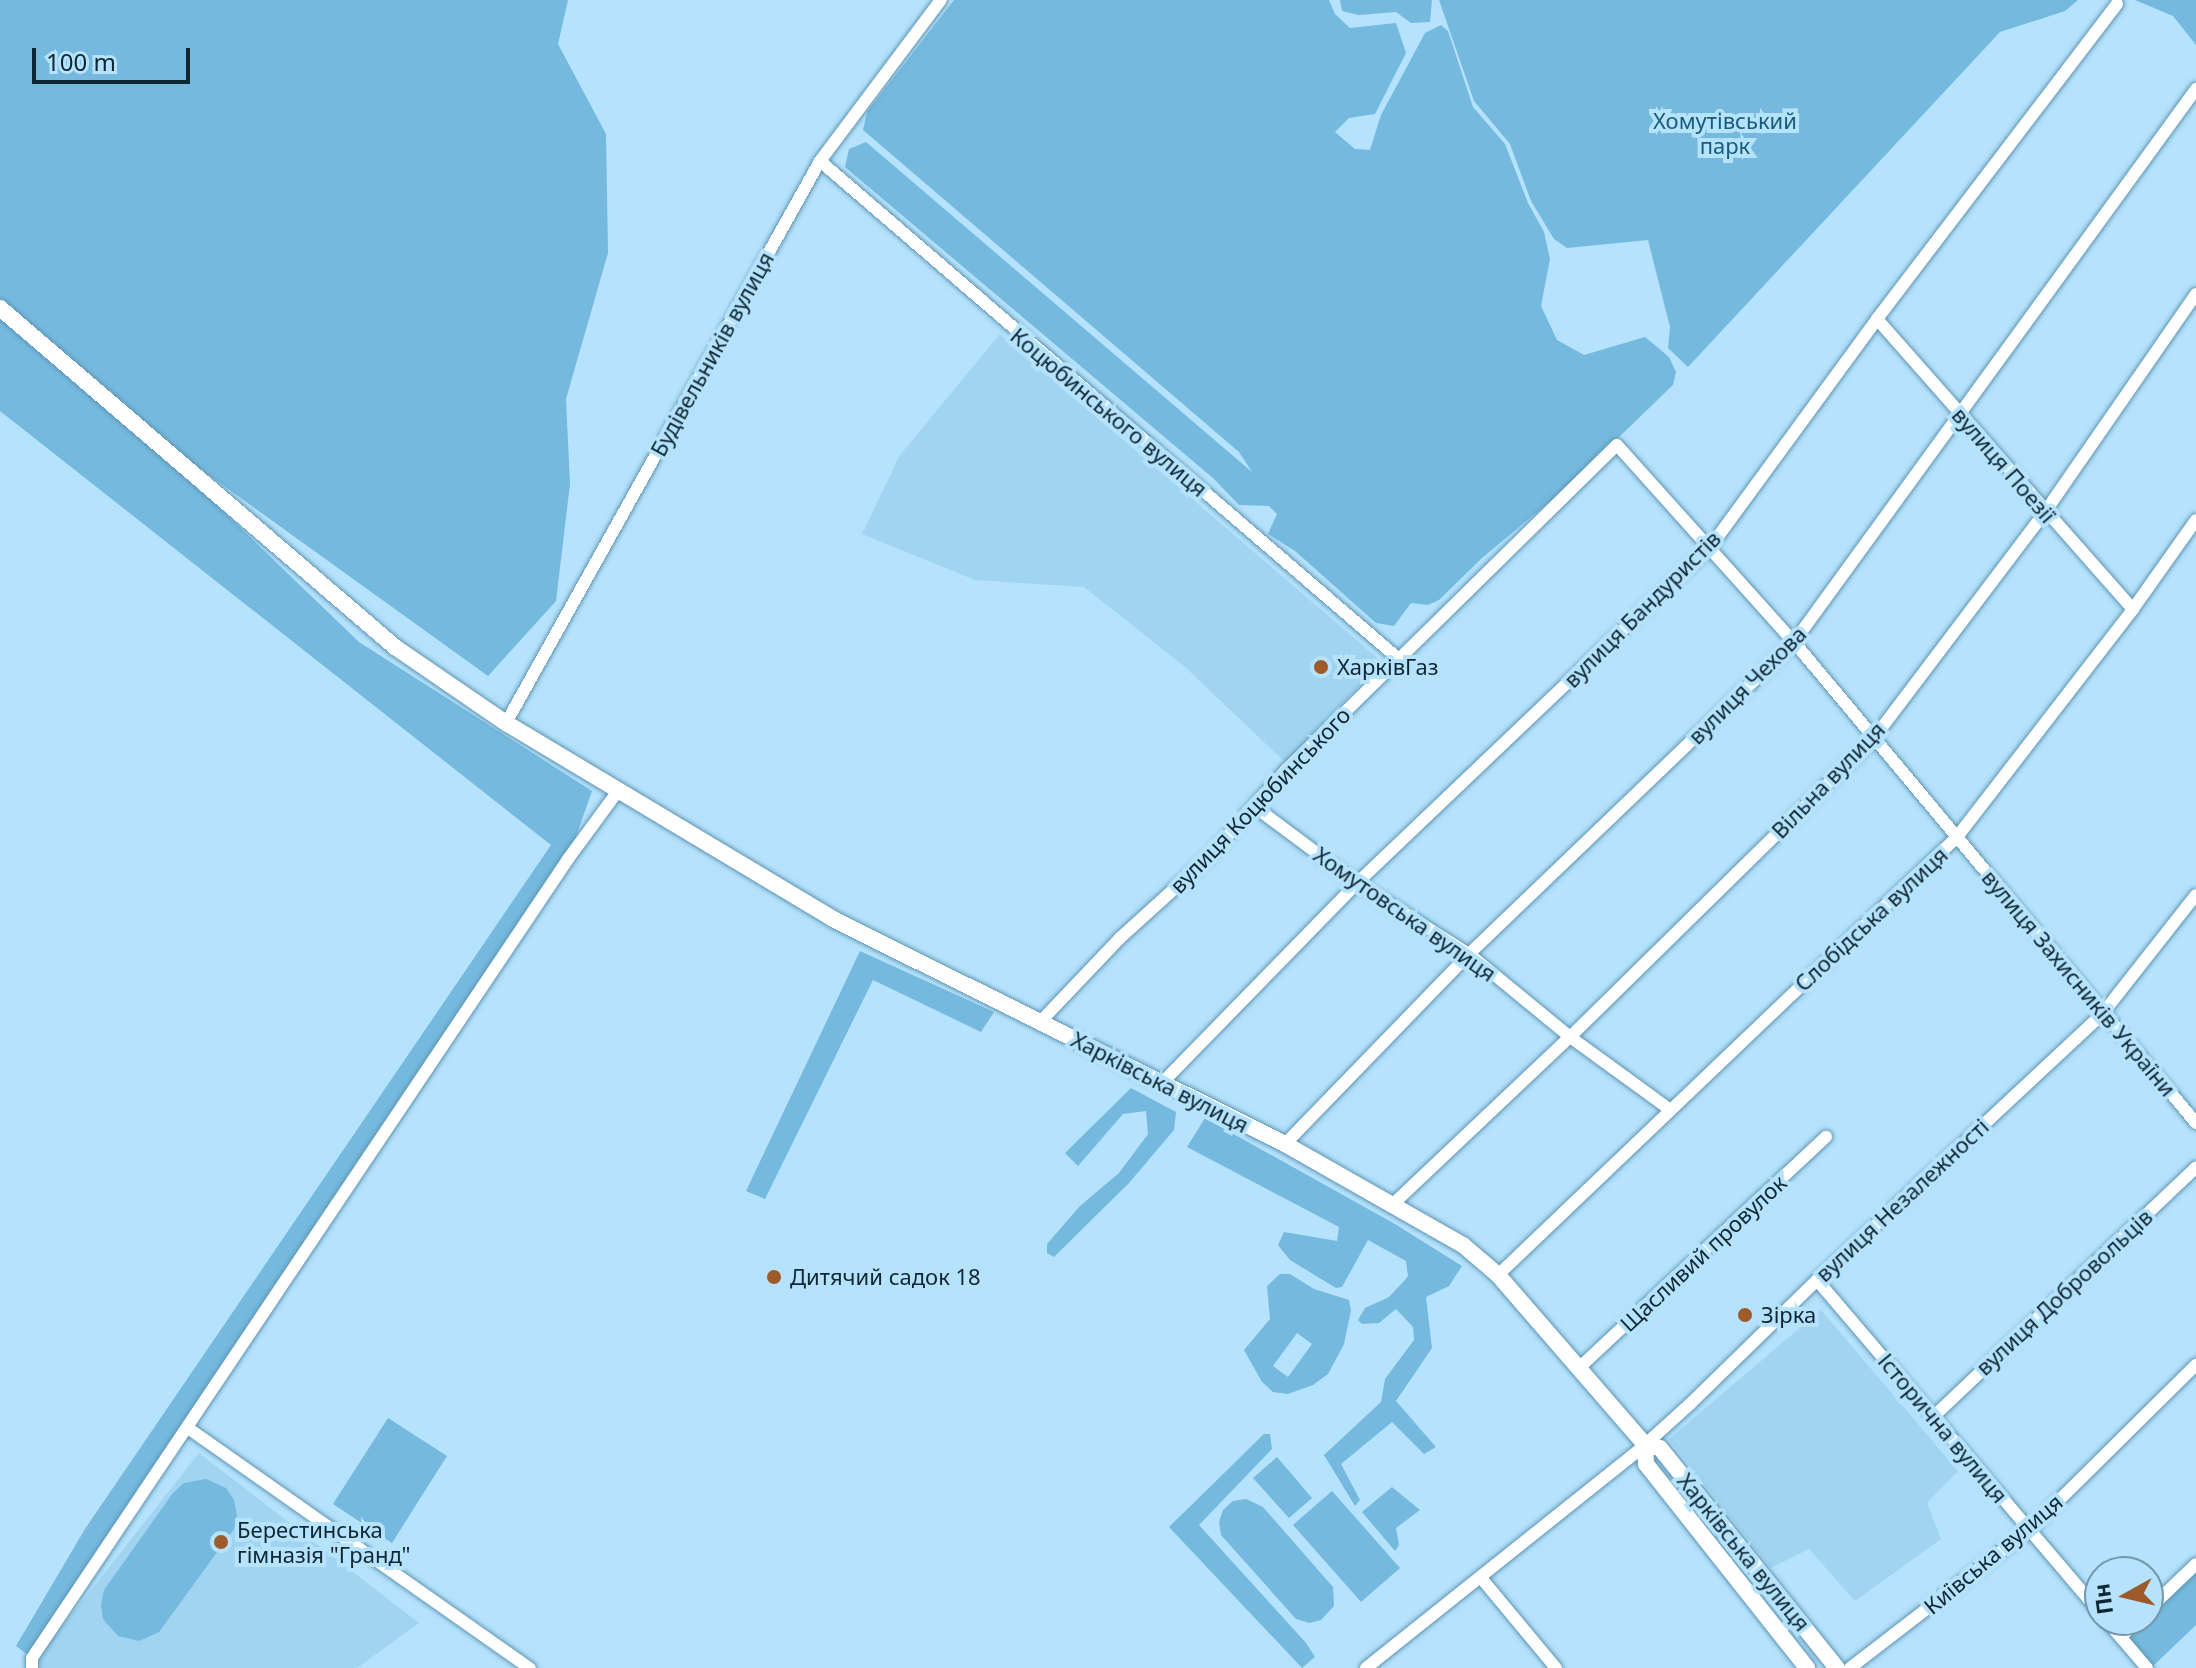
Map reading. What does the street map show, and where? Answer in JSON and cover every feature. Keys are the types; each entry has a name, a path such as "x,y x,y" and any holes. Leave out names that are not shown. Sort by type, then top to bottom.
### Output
{"street":[{"name":"Будівельників вулиця","path":"506,723 820,161 941,0"},
{"name":"вулиця Бандуристів","path":"1162,1083 1357,883 1711,546 1877,319 2117,4"},
{"name":"вулиця Чехова","path":"1285,1144 1469,954 1794,642 1961,417 2196,89"},
{"name":"Коцюбинського вулиця","path":"820,161 1001,320 1400,660"},
{"name":"Вільна вулиця","path":"1391,1206 1570,1037 1874,738 2045,512 2196,294"},
{"name":"Харківська вулиця","path":"0,308 395,647 506,723 833,919 1285,1144 1463,1245 1498,1275 1645,1445 1646,1464 1807,1668"},
{"name":"вулиця Поезії","path":"1877,319 2133,609"},
{"name":"вулиця Коцюбинського","path":"1041,1021 1255,807 1287,769 1617,445"},
{"name":"вулиця Захисників України","path":"1617,445 1711,546 1794,642 2196,1123"},
{"name":"Слобідська вулиця","path":"1498,1275 1957,837 2133,609 2196,520"},
{"path":"32,1668 32,1658 568,859 618,791"},
{"name":"Хомутовська вулиця","path":"1255,807 1357,883 1469,954 1570,1037 1669,1109"},
{"name":"вулиця Незалежності","path":"1366,1668 1482,1579 1645,1445 2103,1013 2196,895"},
{"name":"Щасливий провулок","path":"1580,1367 1826,1137"},
{"name":"вулиця Добровольців","path":"1933,1417 2196,1167"},
{"name":"Історична вулиця","path":"1817,1280 2084,1594"},
{"name":"Київська вулиця","path":"1850,1668 2029,1530 2196,1365"},
{"path":"188,1428 530,1668"},
{"name":"Харківська вулиця","path":"1645,1445 1660,1448 1837,1668"},
{"path":"2164,1595 2196,1564"},
{"path":"1482,1579 1556,1668"},
{"path":"2121,1637 2147,1668"}],"shaded area":[{"path":"1000,334 1382,662 1285,762 1184,666 1084,587 975,580 862,534 900,455"},
{"path":"1821,1310 1958,1471 1927,1503 1941,1539 1855,1601 1809,1549 1771,1568 1669,1439"},
{"name":"Берестинська гімназія \"Гранд\"","path":"199,1453 419,1623 357,1668 40,1668 39,1656"}],"green space":[{"path":"0,0 568,0 558,44 606,134 608,253 566,399 570,484 556,601 488,676 117,409 359,642 592,791 568,859 32,1658 16,1646 85,1529 551,845 0,411"},
{"path":"954,0 1329,0 1335,14 1350,28 1396,23 1406,53 1375,114 1349,118 1335,132 1355,149 1370,150 1381,115 1425,33 1441,25 1448,31 1473,107 1505,144 1528,203 1544,232 1550,259 1541,306 1557,340 1584,355 1645,337 1669,357 1676,372 1673,385 1566,488 1482,558 1439,600 1428,605 1411,603 1394,626 1376,623 1295,551 1268,534 1277,514 1269,506 1239,505 1214,479 845,167 849,149 866,142 1252,472 1239,452 863,130 867,112"},
{"path":"1340,0 1432,0 1430,22 1411,23 1396,12 1359,15 1342,11"},
{"name":"Хомутівський парк","path":"1439,0 2078,0 2065,11 2000,32 1688,367 1668,348 1670,327 1648,240 1567,248 1554,239 1531,201 1510,144 1474,101"},
{"path":"2135,0 2196,0 2196,45 2173,16"},
{"path":"860,951 994,1012 981,1032 873,980 765,1199 746,1191"},
{"path":"1131,1088 1176,1112 1174,1130 1129,1183 1054,1257 1047,1253 1047,1244 1080,1206 1119,1173 1148,1134 1146,1111 1123,1114 1078,1166 1065,1153"},
{"path":"1205,1118 1395,1224 1462,1266 1449,1286 1426,1297 1432,1348 1396,1401 1436,1447 1424,1454 1392,1422 1341,1464 1360,1500 1355,1506 1324,1455 1381,1402 1385,1379 1414,1340 1413,1327 1396,1309 1379,1323 1362,1324 1358,1320 1365,1308 1389,1297 1404,1281 1408,1276 1406,1261 1368,1240 1342,1287 1336,1288 1290,1260 1278,1245 1284,1232 1337,1241 1339,1227 1187,1147"},
{"path":"1280,1274 1290,1274 1314,1289 1349,1300 1351,1310 1344,1344 1328,1374 1313,1385 1288,1394 1273,1392 1262,1382 1244,1350 1270,1319 1267,1286","holes":["1297,1333 1312,1344 1288,1377 1273,1366"]},
{"path":"388,1418 447,1456 392,1543 333,1504"},
{"path":"1264,1434 1270,1434 1272,1449 1199,1525 1306,1643 1315,1657 1302,1668 1169,1527"},
{"path":"1277,1457 1312,1498 1289,1518 1253,1478"},
{"path":"206,1479 226,1488 234,1500 237,1515 234,1529 159,1632 139,1641 118,1636 103,1619 101,1605 104,1590 173,1493 184,1483"},
{"path":"1392,1487 1420,1510 1396,1528 1399,1545 1395,1551 1362,1512"},
{"path":"1332,1491 1400,1568 1361,1602 1293,1525"},
{"path":"1246,1499 1263,1507 1333,1587 1334,1606 1321,1620 1309,1623 1296,1619 1221,1535 1219,1522 1223,1510 1233,1501"},
{"path":"2196,1572 2196,1625 2153,1666 2129,1638 2164,1636 2164,1604"}],"place":[{"name":"ХарківГаз","path":"1321,667"},
{"name":"Дитячий садок 18","path":"774,1277"},
{"name":"Зірка","path":"1745,1315"},
{"name":"Берестинська гімназія \"Гранд\"","path":"221,1542"}]}
